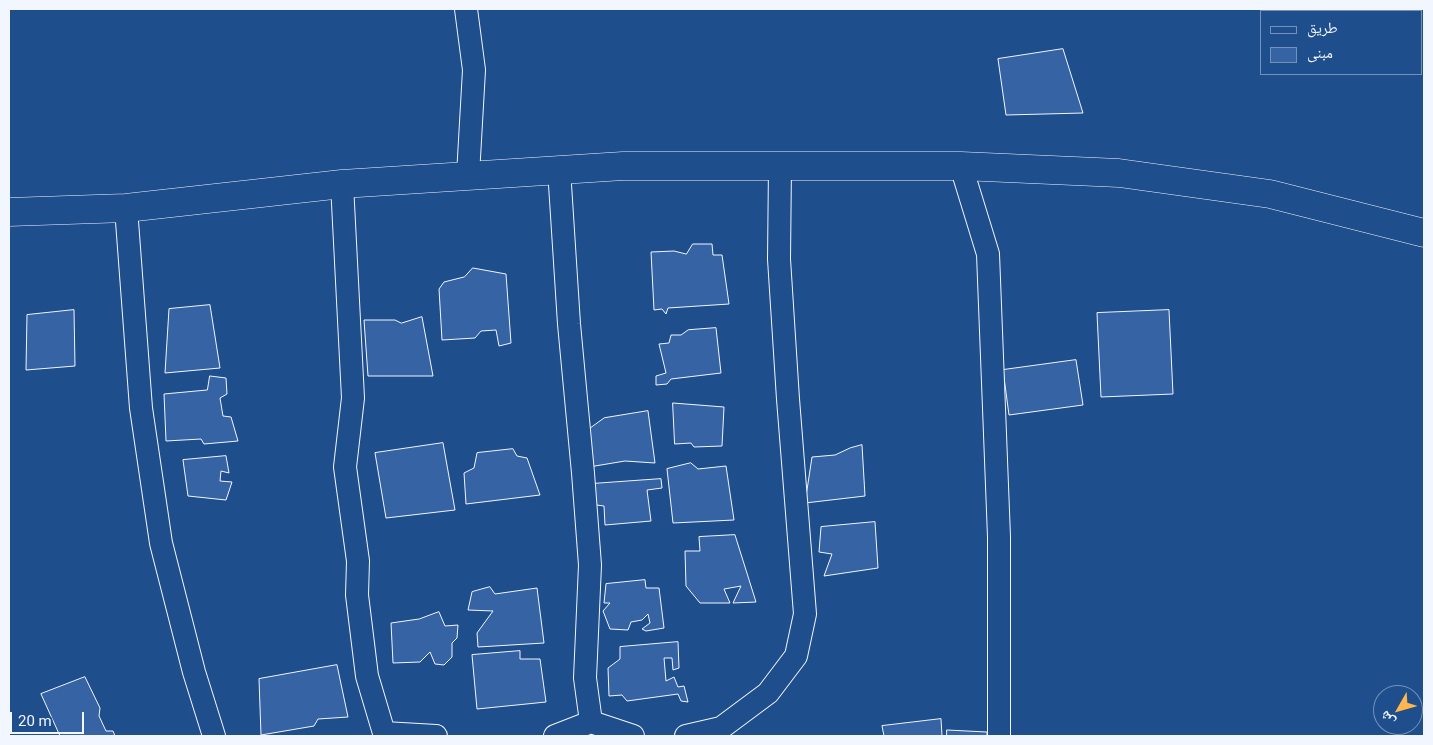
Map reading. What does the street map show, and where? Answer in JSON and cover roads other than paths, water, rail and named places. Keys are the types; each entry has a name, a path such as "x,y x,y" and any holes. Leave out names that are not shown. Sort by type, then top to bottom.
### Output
{"main road":[{"path":"9,212 126,208 342,184 559,169 623,166 960,166 1119,173 1260,193 1424,233"}],"street":[{"path":"466,9 474,70 468,175"},
{"path":"686,736 721,728 768,693 796,656 805,614 780,269 780,166"},
{"path":"960,166 988,254 999,537 999,736"},
{"path":"559,169 569,324 590,564 585,678 591,722"},
{"path":"342,184 353,398 345,467 350,490 358,561 357,595 367,676 384,733 436,736"},
{"path":"126,208 141,408 161,543 194,672 214,736"},
{"path":"555,736 591,722 633,736"}]}
